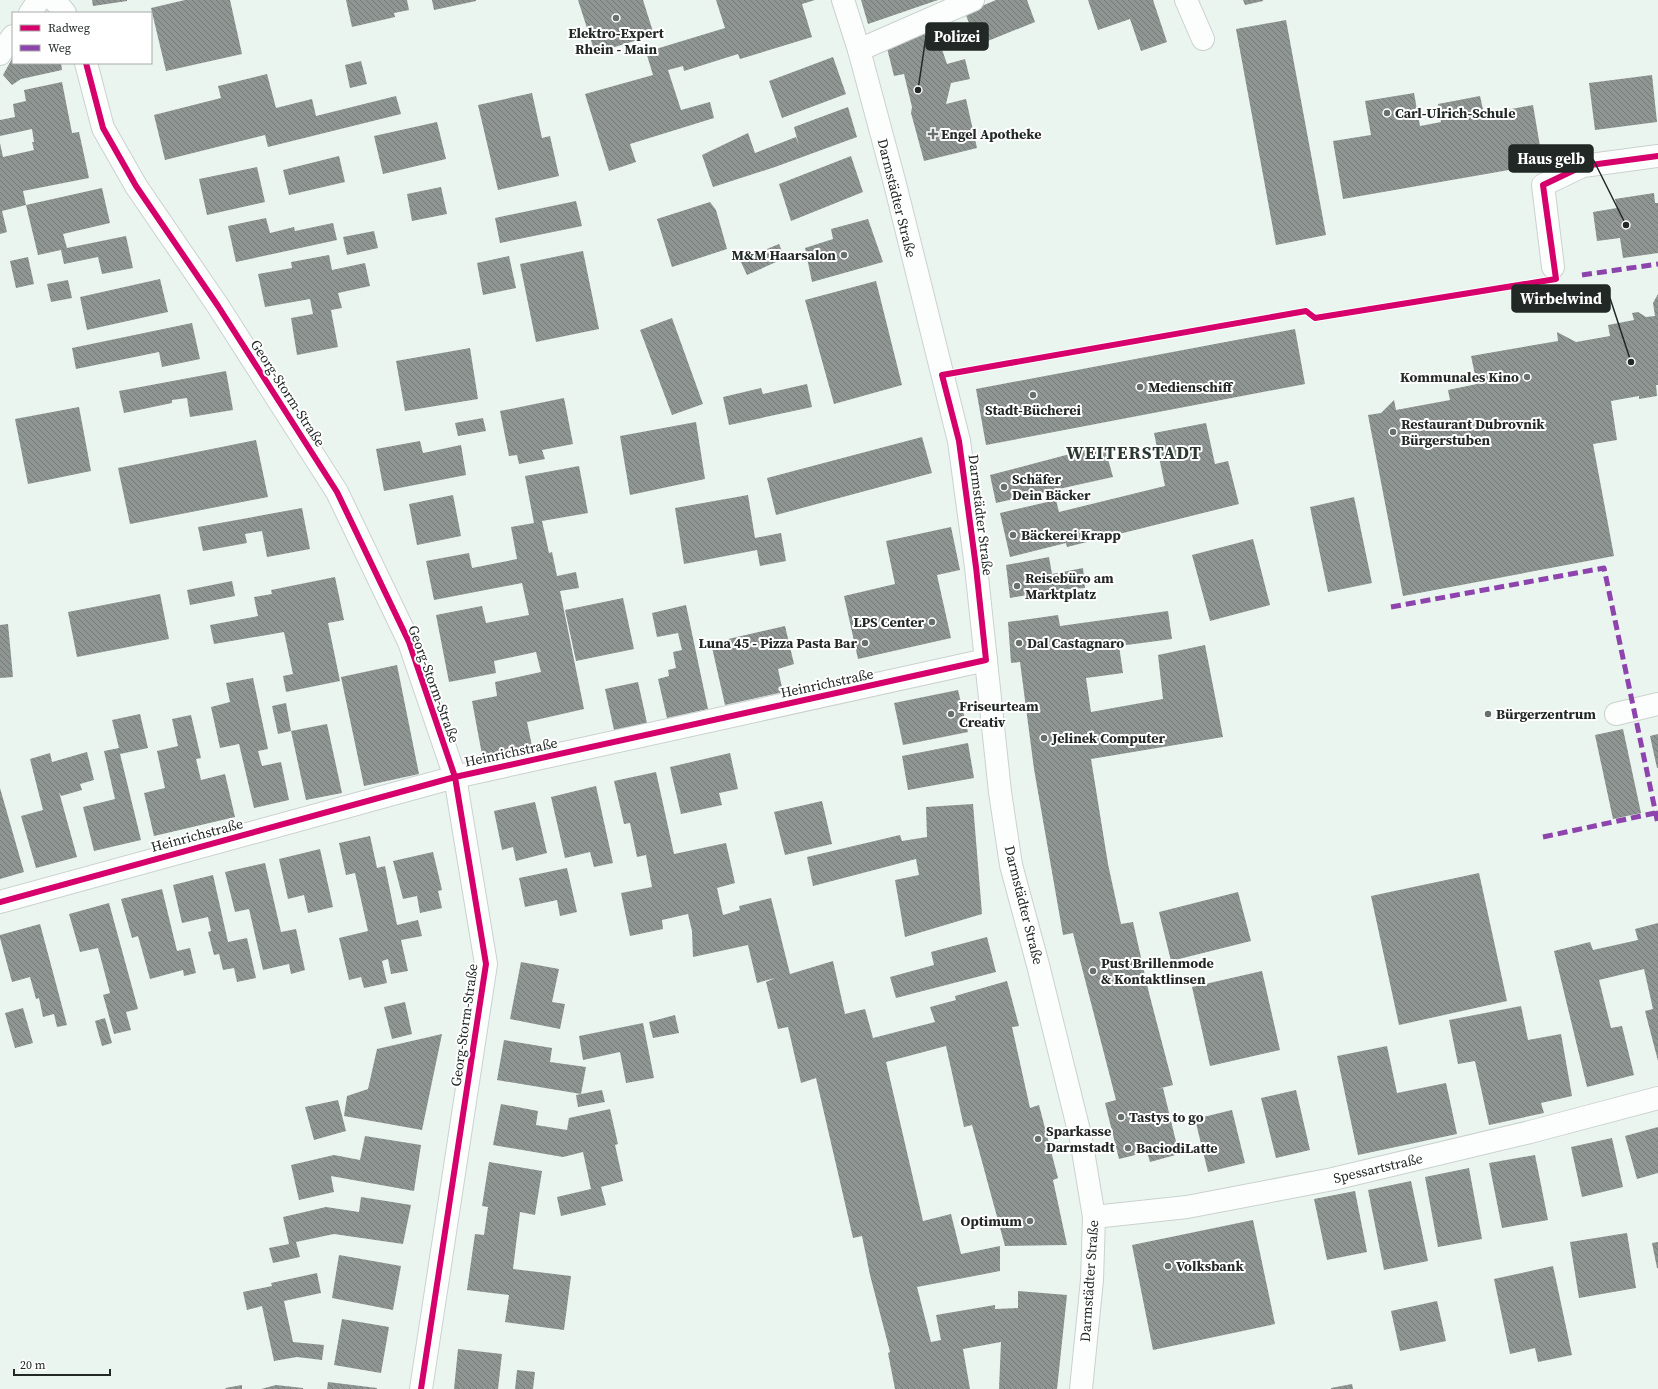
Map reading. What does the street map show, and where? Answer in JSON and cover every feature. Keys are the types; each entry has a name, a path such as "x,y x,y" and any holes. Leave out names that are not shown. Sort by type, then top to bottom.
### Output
{"street":[{"path":"31,12 39,0"},
{"path":"54,0 64,12"},
{"name":"Darmstädter Straße","path":"843,0 859,50 895,184 959,441 976,567 1000,792 1011,865 1081,1139 1094,1217 1092,1280 1081,1389"},
{"path":"859,50 973,0"},
{"path":"1186,0 1203,39"},
{"path":"0,54 12,37"},
{"name":"Georg-Storm-Straße","path":"86,64 103,128 136,186 218,306 337,492 409,642 455,777 486,964 421,1389"},
{"path":"1553,267 1544,185 1583,166 1658,156"},
{"name":"Heinrichstraße","path":"0,902 455,777 986,660"},
{"path":"1616,714 1658,704"},
{"name":"Spessartstraße","path":"1094,1217 1187,1207 1332,1180 1530,1132 1658,1098"}],"building":[{"path":"92,0 127,0 127,1 93,6"},
{"path":"185,0 230,0 242,54 166,71 151,8"},
{"path":"346,0 407,0 409,10 394,13 395,17 352,27"},
{"path":"432,0 476,0 476,1 434,10"},
{"name":"Elektro-Expert Rhein - Main","path":"578,0 643,0 654,35 595,53"},
{"path":"716,0 815,0 802,4 812,37 740,59 738,54 684,71 683,66 668,70 681,110 710,102 714,118 630,144 636,162 609,171 585,94 653,75 646,52 725,28"},
{"path":"861,0 938,0 868,24"},
{"path":"996,0 1027,0 1035,22 978,45 965,13"},
{"path":"1088,0 1153,0 1167,42 1141,51 1130,19 1098,30"},
{"path":"1243,0 1263,0 1263,1 1245,5"},
{"path":"1286,20 1326,235 1276,245 1236,29"},
{"path":"934,26 947,64 965,59 970,79 951,83 946,104 966,99 977,148 924,161 911,113 912,107 904,74 894,76 886,44"},
{"path":"833,57 846,94 782,118 769,81"},
{"path":"12,59 12,64 61,64 62,70 21,79 12,85 3,75"},
{"path":"361,61 367,84 350,88 345,65"},
{"path":"267,74 276,108 312,99 316,116 396,96 401,114 268,147 265,135 165,160 154,115 221,98 218,86"},
{"path":"1652,75 1657,122 1595,130 1589,83"},
{"path":"62,82 72,133 79,132 89,178 23,191 26,205 2,211 7,232 0,234 0,143 3,157 34,150 32,142 34,142 32,129 0,136 0,120 15,117 13,104 26,101 24,90"},
{"path":"532,93 542,138 550,136 559,176 498,190 478,105"},
{"name":"Carl-Ulrich-Schule","path":"1414,93 1420,126 1441,122 1438,104 1480,96 1484,114 1533,105 1543,164 1343,199 1333,141 1371,135 1365,101"},
{"path":"848,107 857,137 775,167 713,187 702,155 748,133 755,153 796,137 799,146 794,127"},
{"path":"437,122 446,159 383,174 374,136"},
{"path":"339,156 345,182 289,195 283,170"},
{"path":"851,156 863,192 791,221 779,184"},
{"path":"257,167 265,202 207,215 199,179"},
{"path":"441,187 447,214 412,221 407,194"},
{"path":"102,188 110,223 63,234 67,248 126,236 133,268 102,274 98,257 64,264 61,250 38,255 26,205"},
{"path":"1654,193 1655,203 1658,203 1658,253 1623,258 1620,238 1597,241 1593,212 1617,208 1615,199"},
{"path":"576,201 582,226 500,243 495,218"},
{"path":"710,202 716,210 727,249 672,267 657,219"},
{"path":"266,218 270,233 294,227 295,231 333,223 337,240 236,262 228,226"},
{"name":"M&M Haarsalon","path":"868,219 883,262 812,282 805,248 833,239 831,229"},
{"path":"374,231 378,248 347,255 343,237"},
{"path":"779,244 785,258 747,275 740,260"},
{"path":"583,251 599,329 536,342 520,264"},
{"path":"329,255 332,270 365,263 370,286 338,293 342,308 331,310 338,347 297,355 291,318 313,314 310,299 265,307 258,274 292,268 291,262"},
{"path":"509,256 516,288 483,295 477,263"},
{"path":"28,257 34,284 16,288 10,261"},
{"path":"160,279 168,312 87,330 80,297"},
{"path":"68,280 72,298 51,302 47,284"},
{"path":"876,281 902,385 834,404 805,300"},
{"path":"1658,294 1657,396 1639,399 1639,396 1611,401 1617,440 1593,444 1614,556 1403,596 1368,415 1381,413 1394,400 1396,410 1450,400 1448,390 1477,384 1471,356 1558,341 1557,332 1576,342 1610,336 1608,325 1634,320 1632,313 1638,312 1646,317 1655,316 1653,303"},
{"path":"672,318 703,404 672,415 640,330"},
{"path":"192,323 200,359 162,367 159,352 76,369 72,348"},
{"name":"Medienschiff","path":"1295,329 1305,384 986,445 976,389"},
{"path":"470,348 478,399 405,411 396,361"},
{"path":"226,371 233,410 190,417 187,398 172,400 172,403 124,413 119,391"},
{"path":"807,384 812,407 729,425 723,397 761,388 763,394"},
{"path":"564,398 573,444 542,450 545,459 519,464 517,455 509,456 500,411"},
{"path":"79,407 91,471 28,484 15,419"},
{"path":"483,418 486,431 458,436 455,423"},
{"path":"696,422 705,479 630,495 620,436"},
{"path":"1206,423 1215,464 1228,461 1239,504 1067,547 1066,543 1010,557 1000,513 1056,500 1059,512 1165,486 1154,433"},
{"path":"922,437 932,473 776,515 767,478"},
{"path":"256,440 268,497 130,524 118,468"},
{"path":"420,441 423,453 461,445 466,475 384,491 376,449"},
{"path":"1104,445 1113,477 996,503 990,475"},
{"path":"579,466 588,513 542,521 549,553 552,552 557,576 576,572 579,588 560,591 584,709 527,722 533,751 483,760 472,701 497,696 495,682 541,672 536,652 494,661 496,673 449,682 436,615 482,606 486,623 529,615 522,583 434,600 426,561 469,553 472,568 517,559 511,527 534,523 525,476"},
{"path":"453,495 461,536 417,545 409,504"},
{"path":"748,495 755,538 781,533 786,561 760,566 757,550 684,564 675,508"},
{"path":"1354,497 1372,583 1328,592 1310,507"},
{"path":"302,508 310,549 267,557 262,531 245,534 247,543 203,551 198,527"},
{"path":"951,527 960,570 937,575 951,638 858,659 844,596 895,584 886,541"},
{"path":"1253,539 1270,605 1210,621 1192,555"},
{"path":"1049,557 1052,574 1083,568 1085,588 1054,590 1010,598 1006,565"},
{"path":"335,577 344,620 328,623 340,681 286,692 283,676 293,674 284,632 214,644 210,625 258,616 254,597 272,594 271,590"},
{"path":"232,581 235,596 190,605 187,590"},
{"path":"160,594 169,639 77,657 68,612"},
{"path":"623,598 634,649 576,661 565,610"},
{"path":"686,605 708,709 667,718 658,679 669,676 668,670 676,668 673,652 682,650 678,633 657,637 652,613"},
{"path":"1168,611 1172,639 1119,646 1123,673 1086,678 1091,712 1163,699 1158,655 1205,645 1223,737 1091,759 1108,864 1121,924 1133,922 1149,993 1173,1085 1157,1089 1163,1088 1179,1154 1150,1162 1147,1152 1119,1159 1105,1103 1116,1100 1073,933 1063,935 1034,769 1020,662 1011,663 1008,622 1058,615 1060,626"},
{"path":"8,624 13,677 0,678 0,625"},
{"path":"785,626 794,664 778,669 783,692 725,705 711,643"},
{"path":"397,665 419,774 364,786 341,677"},
{"path":"253,678 268,749 258,751 262,766 281,762 289,800 254,808 239,744 220,748 211,707 230,702 226,683"},
{"path":"638,682 647,723 614,730 605,689"},
{"path":"958,690 968,732 903,745 894,703"},
{"path":"286,703 291,731 278,734 272,706"},
{"path":"140,714 148,748 120,754 141,840 94,851 83,807 115,799 104,751 119,748 112,720"},
{"path":"191,715 201,758 196,759 201,780 225,774 235,817 154,836 144,793 165,788 157,751 178,746 172,719"},
{"path":"327,724 342,793 306,800 291,731"},
{"path":"1623,729 1641,813 1613,819 1595,735"},
{"path":"1658,734 1658,768 1657,768 1650,736"},
{"path":"968,743 974,778 908,790 902,756"},
{"path":"87,752 94,780 80,784 82,790 61,796 59,792 77,857 36,868 21,816 43,810 30,759 50,753 52,762"},
{"path":"730,753 738,789 719,793 722,805 681,814 670,767"},
{"path":"656,772 674,854 726,843 735,883 717,888 723,915 740,910 739,906 771,898 790,974 833,961 845,1014 865,1009 873,1038 935,1022 930,1007 956,1000 955,996 1007,981 1019,1026 1012,1027 1030,1108 1039,1105 1058,1178 1053,1180 1067,1245 1005,1246 972,1125 964,1127 946,1046 886,1062 923,1221 951,1214 961,1254 1000,1246 1000,1271 917,1287 931,1342 941,1340 936,1315 995,1305 995,1309 1018,1308 1018,1291 1067,1295 1057,1389 999,1389 1001,1342 963,1349 970,1389 895,1389 888,1353 890,1352 870,1275 862,1236 853,1238 816,1078 801,1083 788,1027 778,1029 766,982 775,978 757,983 748,945 693,957 692,931 688,914 662,920 663,929 630,936 621,893 652,887 646,855 637,857 630,823 624,824 614,781"},
{"path":"596,786 613,863 594,867 590,852 565,858 551,797"},
{"path":"0,788 24,872 0,879"},
{"path":"822,801 832,844 785,855 774,812"},
{"path":"535,802 547,853 516,861 513,847 502,850 494,811"},
{"path":"973,804 982,914 905,937 895,880 919,875 916,859 813,886 807,857 900,835 902,841 927,837 926,807"},
{"path":"370,836 377,868 385,866 397,925 418,920 422,936 401,940 408,971 391,974 388,959 382,961 387,983 364,988 361,977 349,980 339,938 368,931 355,873 346,875 339,843"},
{"path":"320,849 333,907 308,913 304,895 288,899 279,859"},
{"path":"433,852 442,890 438,891 442,908 420,913 417,896 403,899 393,861"},
{"path":"265,863 281,932 296,929 305,970 291,974 289,964 263,970 249,909 235,912 225,872"},
{"path":"567,868 577,912 560,916 557,900 525,907 519,878"},
{"path":"1479,873 1507,1001 1399,1025 1371,896"},
{"path":"213,875 228,942 247,938 256,978 237,982 234,968 223,970 219,954 214,955 208,932 211,931 208,917 182,923 173,885"},
{"path":"162,889 177,951 190,948 196,973 184,976 183,970 150,979 138,936 132,938 121,899"},
{"path":"1238,892 1251,941 1171,961 1159,912"},
{"path":"109,903 138,1009 126,1012 131,1030 114,1034 103,995 110,993 98,948 80,952 69,914"},
{"path":"1658,923 1658,1061 1645,1011 1653,1009 1644,969 1599,980 1611,1028 1622,1026 1634,1075 1587,1087 1554,951 1590,942 1593,950 1638,940 1635,929"},
{"path":"40,924 67,1025 57,1027 54,1014 43,1017 39,998 36,999 30,977 12,982 0,938 0,935"},
{"path":"987,937 996,972 896,998 890,977 934,965 931,952"},
{"path":"521,962 559,969 552,1002 565,1004 560,1029 510,1019"},
{"path":"1262,971 1280,1050 1210,1066 1192,987"},
{"path":"405,1002 412,1034 392,1039 384,1007"},
{"path":"1521,1006 1528,1040 1561,1034 1572,1096 1541,1103 1544,1113 1489,1125 1475,1061 1458,1064 1449,1020"},
{"path":"23,1008 33,1043 15,1048 5,1013"},
{"path":"675,1015 679,1033 653,1038 649,1022"},
{"path":"105,1018 112,1043 102,1046 95,1021"},
{"path":"643,1023 654,1078 626,1083 620,1052 583,1060 579,1036"},
{"path":"442,1034 422,1130 344,1116 347,1096 368,1089 377,1049"},
{"path":"504,1040 552,1048 550,1062 586,1067 581,1094 497,1080"},
{"path":"1387,1046 1397,1093 1446,1083 1457,1134 1358,1155 1337,1056"},
{"path":"602,1090 605,1102 578,1107 576,1095"},
{"path":"1296,1090 1310,1150 1276,1158 1261,1098"},
{"path":"338,1100 346,1131 314,1140 305,1107"},
{"path":"501,1104 538,1111 536,1125 567,1130 569,1118 610,1109 618,1144 615,1145 623,1181 601,1187 606,1205 561,1216 557,1197 591,1189 583,1152 563,1157 493,1145"},
{"path":"1232,1110 1245,1163 1208,1172 1195,1119"},
{"path":"1658,1127 1658,1173 1637,1179 1625,1136"},
{"path":"365,1136 421,1145 414,1191 331,1176 334,1192 299,1200 291,1165 334,1155 360,1160"},
{"path":"1612,1138 1623,1187 1582,1197 1571,1147"},
{"path":"1535,1155 1548,1220 1502,1228 1489,1163"},
{"path":"489,1162 542,1171 535,1215 520,1212 513,1269 571,1276 564,1330 505,1322 509,1295 467,1290 475,1234 484,1235 488,1207 482,1206"},
{"path":"1469,1168 1482,1239 1438,1247 1425,1177"},
{"path":"1411,1181 1428,1261 1384,1270 1368,1190"},
{"path":"1355,1191 1367,1252 1327,1260 1314,1199"},
{"path":"361,1197 411,1205 403,1244 334,1234 296,1242 300,1257 273,1263 269,1248 289,1244 283,1217 326,1207 359,1212"},
{"path":"1253,1220 1275,1324 1153,1350 1132,1245"},
{"path":"1627,1233 1636,1288 1579,1298 1570,1242"},
{"path":"1658,1242 1658,1268 1657,1268 1652,1243"},
{"path":"339,1255 401,1266 393,1310 332,1298"},
{"path":"1553,1266 1572,1355 1538,1362 1535,1348 1510,1354 1494,1279"},
{"path":"317,1273 321,1293 284,1301 293,1342 324,1345 322,1360 297,1357 274,1361 262,1306 247,1310 243,1292 272,1286 271,1283"},
{"path":"1437,1301 1446,1341 1400,1351 1391,1311"},
{"path":"342,1319 389,1327 381,1373 334,1365"},
{"path":"458,1349 502,1354 498,1389 454,1389"},
{"path":"517,1370 535,1372 533,1389 515,1389"},
{"path":"328,1382 377,1388 377,1389 327,1389"},
{"path":"1352,1384 1353,1389 1331,1389 1331,1388"},
{"path":"242,1385 242,1389 225,1388"},
{"path":"276,1385 303,1388 303,1389 261,1389"}],"marked path":[{"path":"1582,275 1658,264"},
{"path":"1391,607 1604,568 1658,824"},
{"path":"1543,837 1655,813"}],"cycle path":[{"path":"86,64 103,128 136,186 218,306 337,492 409,642 455,777 486,964 421,1389"},
{"path":"0,902 455,777 986,660 976,567 959,441 942,375 1306,311 1315,318 1556,279 1543,185 1583,166 1658,156"}],"place":[{"name":"Elektro-Expert Rhein - Main","path":"616,18"},
{"name":"Polizei","path":"918,90"},
{"name":"Carl-Ulrich-Schule","path":"1387,113"},
{"name":"Engel Apotheke","path":"933,134"},
{"name":"Haus gelb","path":"1626,225"},
{"name":"M&M Haarsalon","path":"844,255"},
{"name":"Wirbelwind","path":"1631,362"},
{"name":"Kommunales Kino","path":"1527,377"},
{"name":"Medienschiff","path":"1140,387"},
{"name":"Stadt-Bücherei","path":"1033,395"},
{"name":"Restaurant Dubrovnik Bürgerstuben","path":"1393,432"},
{"name":"Schäfer Dein Bäcker","path":"1004,487"},
{"name":"Bäckerei Krapp","path":"1013,535"},
{"name":"Reisebüro am Marktplatz","path":"1017,586"},
{"name":"LPS Center","path":"932,622"},
{"name":"Luna 45 - Pizza Pasta Bar","path":"865,643"},
{"name":"Dal Castagnaro","path":"1019,643"},
{"name":"Friseurteam Creativ","path":"951,714"},
{"name":"Bürgerzentrum","path":"1488,714"},
{"name":"Jelinek Computer","path":"1044,738"},
{"name":"Pust Brillenmode & Kontaktlinsen","path":"1093,971"},
{"name":"Tastys to go","path":"1121,1117"},
{"name":"Sparkasse Darmstadt","path":"1038,1139"},
{"name":"BaciodiLatte","path":"1128,1148"},
{"name":"Optimum","path":"1030,1221"},
{"name":"Volksbank","path":"1168,1266"}],"district":[{"name":"WEITERSTADT","path":"1134,453"}]}
